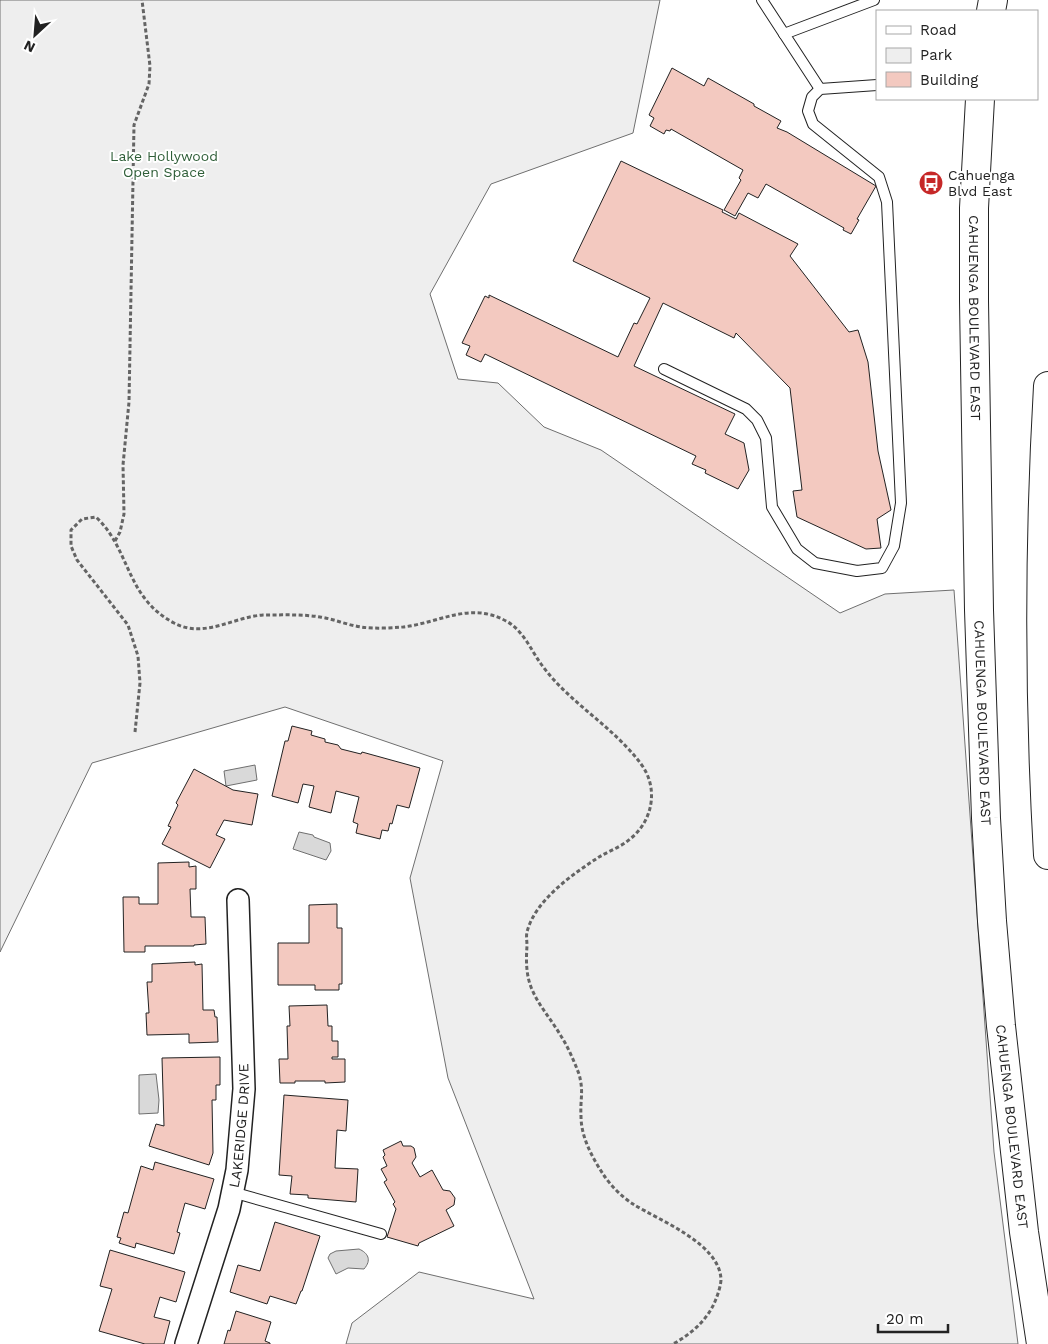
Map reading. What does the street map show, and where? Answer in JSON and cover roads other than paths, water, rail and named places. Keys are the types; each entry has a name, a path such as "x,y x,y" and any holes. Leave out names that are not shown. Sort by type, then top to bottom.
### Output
{"main road":[{"name":"CAHUENGA BOULEVARD EAST","path":"980,100 974,208 974,301 979,610 986,818 1001,1026 1024,1232 1041,1344"},
{"path":"1048,386 1042,509 1041,612 1042,712 1048,855"}],"street":[{"name":"LAKERIDGE DRIVE","path":"186,1344 229,1209 240,1143 244,1089 238,900"}],"lane":[{"path":"762,0 820,89"},
{"path":"784,34 874,0"},
{"path":"664,369 746,409 757,420 766,438 772,507 797,549 815,563 857,571 882,568 894,546 901,503 887,202 879,177 813,124 808,111 812,97 820,89 876,85"},
{"path":"232,1192 381,1234"}],"place":[{"name":"Cahuenga Blvd East","path":"931,183"}],"park label":[{"name":"Lake Hollywood Open Space","path":"164,164"}]}
